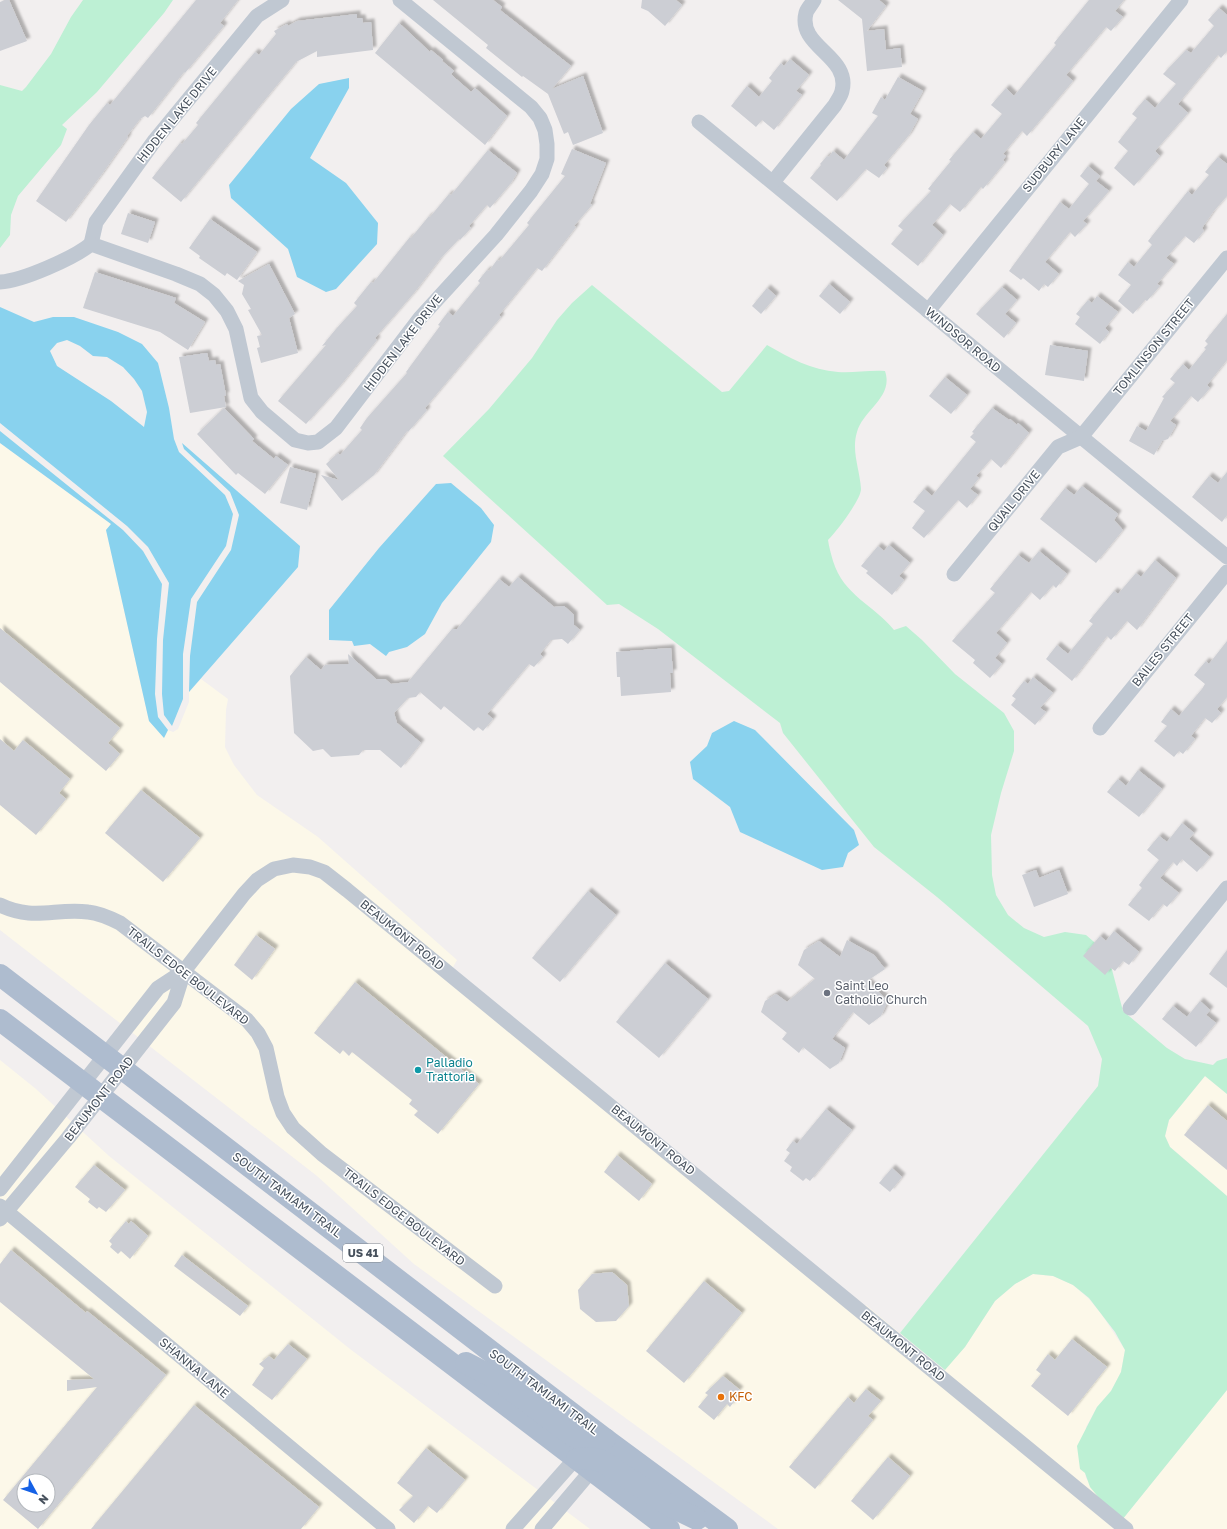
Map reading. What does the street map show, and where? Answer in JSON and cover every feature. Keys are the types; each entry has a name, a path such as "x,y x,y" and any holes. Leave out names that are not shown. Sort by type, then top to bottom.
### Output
{"main road":[{"name":"SOUTH TAMIAMI TRAIL","path":"0,975 605,1439 727,1529"},
{"name":"US 41","path":"0,1020 669,1529"},
{"path":"417,1338 495,1378 573,1436 583,1440 595,1441 605,1439"},
{"path":"583,1465 590,1458 602,1460 672,1507 718,1529"}],"street":[{"name":"HIDDEN LAKE DRIVE","path":"282,0 257,16 155,140 96,222 91,244 176,274 200,284 210,292 226,311 236,329 251,398 262,412 295,440 308,443 318,442 331,433 420,318 496,235 527,196 542,174 547,159 548,144 545,130 540,118 531,107 400,0"},
{"path":"773,182 834,105 842,92 842,76 835,62 813,42 806,28 806,13 814,0"},
{"name":"SUDBURY LANE","path":"928,311 1181,0"},
{"name":"WINDSOR ROAD","path":"699,122 1227,557"},
{"path":"0,282 17,279 80,254 91,244"},
{"name":"TOMLINSON STREET","path":"1081,437 1227,258"},
{"name":"QUAIL DRIVE","path":"954,574 1058,446 1081,437"},
{"name":"BAILES STREET","path":"1100,728 1227,572"},
{"name":"BEAUMONT ROAD","path":"0,1189 158,988 184,971 257,880 274,869 293,865 310,867 324,872 1126,1529"},
{"path":"1130,1008 1227,888"},
{"name":"TRAILS EDGE BOULEVARD","path":"0,905 16,911 38,914 89,912 105,916 120,923 248,1020 258,1033 266,1048 277,1097 283,1113 293,1128 322,1154 495,1286"},
{"name":"BEAUMONT ROAD","path":"2,1212 101,1097 174,1003 184,971"},
{"name":"SHANNA LANE","path":"2,1212 388,1529"},
{"path":"513,1529 583,1465"},
{"path":"542,1529 583,1465"}],"shaded area":[{"path":"0,443 111,524 106,530 149,721 164,737 168,730 173,732 178,729 189,702 189,692 201,679 228,699 226,710 225,747 234,765 257,795 318,837 457,960 446,980 856,1315 866,1305 944,1370 965,1347 995,1301 1015,1284 1033,1274 1053,1276 1073,1285 1089,1299 1102,1315 1125,1350 1121,1372 1111,1391 1097,1407 1086,1427 1085,1473 1086,1478 1104,1504 1122,1520 1227,1390 1227,1529 778,1529 414,1264 317,1176 0,930"},
{"path":"0,1060 36,1089 109,1156 350,1349 590,1529 0,1529"},
{"path":"1205,1076 1227,1094 1227,1196 1170,1147 1165,1136 1169,1120"}],"green space":[{"path":"83,0 173,0 164,13 97,92 62,125 67,129 61,145 18,196 11,215 10,235 0,248 0,85 22,91 26,87 51,54 71,17"},
{"path":"592,285 722,392 729,391 767,345 792,359 828,371 885,371 887,380 882,396 860,424 855,439 855,453 861,489 860,494 848,516 828,540 829,545 833,561 844,583 894,630 906,626 955,674 1004,713 1014,731 1014,751 1001,793 991,835 992,875 996,895 1008,915 1024,928 1044,937 1065,932 1086,935 1101,948 1111,966 1123,1011 1167,1048 1185,1059 1213,1065 1217,1061 1227,1058 1227,1094 1205,1076 1169,1120 1165,1136 1170,1147 1227,1196 1227,1390 1122,1520 1104,1504 1090,1487 1085,1473 1080,1469 1077,1446 1097,1407 1111,1391 1121,1372 1125,1350 1115,1332 1089,1298 1073,1285 1053,1276 1033,1274 1015,1284 995,1301 965,1347 945,1370 900,1333 1098,1086 1102,1059 1088,1026 937,897 874,847 783,733 780,723 658,629 619,604 607,605 443,456 489,409 532,358 557,320 572,303"}],"water":[{"path":"349,78 349,88 310,158 346,183 378,223 377,244 336,289 326,292 297,277 288,249 231,198 229,185 291,109 319,84"},
{"path":"0,307 34,322 53,317 74,317 118,332 142,344 158,363 169,408 174,439 179,452 225,495 233,514 226,546 191,599 183,654 183,699 172,726 164,715 162,694 163,640 169,583 148,547 127,526 0,423","holes":["67,340 80,346 93,356 107,357 123,367 134,379 142,391 147,412 144,427 111,401 57,366 50,351 57,343"]},
{"path":"0,431 123,530 143,551 162,584 157,639 155,694 158,717 168,730 164,738 149,721 106,530 111,524 0,443"},
{"path":"182,443 300,546 298,567 189,692 190,656 197,602 231,550 239,515 230,492 184,449"},
{"path":"451,483 481,508 494,525 491,542 442,603 425,634 407,647 389,652 386,656 370,644 354,646 352,641 329,640 329,610 379,548 436,484"},
{"path":"734,721 755,730 854,830 859,845 848,853 843,867 822,870 740,832 730,807 693,779 690,762 707,746 712,733"}],"building":[{"path":"9,0 27,41 0,51 0,2"},
{"path":"196,0 238,0 220,23 224,26 185,73 184,72 148,118 145,116 140,119 102,174 66,222 36,201 89,125 107,103 110,105"},
{"path":"433,0 493,0 502,7 500,10 571,66 552,89 583,76 603,133 573,145 568,132 564,134 548,94 523,76 522,77 486,48 488,45"},
{"path":"642,0 676,0 682,5 665,26 648,11 641,8"},
{"path":"838,0 879,0 886,6 867,31 884,29 886,50 900,48 902,67 867,71 862,19"},
{"path":"1089,0 1124,0 1115,11 1123,17 1111,31 1106,27 1066,75 1073,81 1027,136 1022,131 1003,154 1006,156 1003,160 1005,162 983,189 981,187 960,212 950,204 932,225 943,235 918,266 891,244 903,230 898,226 931,191 928,189 951,161 949,160 973,132 981,139 1002,114 991,105 1006,88 1014,96 1056,45 1054,43"},
{"path":"1219,8 1227,15 1227,51 1221,58 1218,55 1178,104 1188,113 1155,151 1160,156 1134,186 1114,168 1128,151 1118,142 1137,118 1132,114 1145,99 1155,108 1176,84 1163,74 1186,50 1191,53 1214,26 1208,20"},
{"path":"357,14 357,18 362,18 363,23 371,22 373,50 317,57 317,51 296,62 181,202 152,178 180,143 182,144 198,125 196,123 255,52 259,55 276,34 274,31 287,24 288,26 297,21"},
{"path":"399,23 430,52 431,50 443,60 442,61 454,71 451,74 471,92 475,88 507,116 485,145 375,53"},
{"path":"790,59 809,75 796,91 802,95 774,130 762,120 756,127 731,106 747,86 759,97 772,81 769,78 781,63 784,66"},
{"path":"898,77 923,91 910,114 918,119 909,135 884,165 887,168 879,178 866,169 837,201 810,178 821,165 820,164 827,156 829,157 833,151 844,160 878,116 872,113 881,97 885,100"},
{"path":"572,149 606,163 590,204 592,205 574,226 576,227 542,271 537,268 499,315 501,317 425,408 427,410 408,432 407,431 374,475 342,501 321,475 339,480 326,464 338,453 340,455 362,430 360,428 367,418 407,373 406,372 440,326 438,325 448,312 453,316 480,283 478,281 487,270 489,271 497,260 499,261 529,225 527,223 565,176 561,174"},
{"path":"488,150 517,173 511,183 490,208 487,205 469,226 471,228 440,259 414,293 375,338 377,340 340,386 306,424 278,401 326,345 322,346 336,329 357,306 354,303 371,282 373,283 410,237 411,238 449,194 451,195"},
{"path":"1218,157 1227,164 1227,196 1213,212 1202,228 1204,231 1194,243 1185,236 1166,258 1174,264 1157,284 1160,286 1133,314 1118,301 1131,285 1118,275 1128,262 1134,267 1152,245 1148,241 1188,191 1192,195 1209,175 1205,172"},
{"path":"1088,166 1100,176 1096,181 1109,191 1083,221 1087,224 1075,237 1070,232 1045,262 1059,274 1048,287 1044,284 1039,291 1023,278 1021,280 1009,271 1060,202 1069,209 1089,184 1080,176"},
{"path":"128,213 155,222 148,243 121,234"},
{"path":"210,219 257,252 237,280 227,273 225,276 199,258 200,256 189,248"},
{"path":"269,264 295,314 289,318 298,353 261,363 257,348 260,347 257,336 262,335 248,310 251,309 242,294 244,285 238,281"},
{"path":"95,272 176,298 174,303 205,322 188,350 160,332 83,308"},
{"path":"829,284 850,302 840,314 819,296"},
{"path":"1002,287 1017,300 1005,314 1016,323 1004,338 976,314"},
{"path":"767,288 776,296 761,314 752,306"},
{"path":"1097,296 1118,312 1105,328 1109,332 1100,344 1075,324 1080,317 1076,314 1088,300 1092,303"},
{"path":"1227,314 1227,360 1207,385 1210,388 1198,402 1191,396 1170,421 1176,425 1168,439 1162,441 1154,455 1129,441 1137,426 1146,431 1164,398 1162,397 1175,383 1170,379 1183,364 1189,370 1206,349 1204,348 1208,344 1205,341"},
{"path":"1050,345 1088,351 1084,381 1045,375"},
{"path":"207,353 209,361 215,360 216,365 220,364 226,395 224,396 226,407 190,413 179,357"},
{"path":"945,377 967,395 951,414 929,396"},
{"path":"224,408 254,439 252,441 274,459 276,456 288,465 265,494 238,473 236,475 197,434"},
{"path":"992,408 1017,425 1018,423 1029,433 1001,468 991,459 976,476 979,478 970,489 978,495 967,508 958,500 924,538 912,528 925,511 913,502 924,489 932,496 976,442 970,437 974,433 972,432"},
{"path":"290,467 316,474 307,510 280,503"},
{"path":"1227,472 1227,515 1222,522 1192,497 1209,476 1218,483"},
{"path":"1082,486 1118,514 1114,520 1123,530 1096,563 1040,519 1065,488 1074,495"},
{"path":"889,545 910,563 899,576 904,580 892,595 866,573 868,571 861,566 878,546 884,551"},
{"path":"1039,551 1067,574 1056,588 1053,585 1040,600 1031,592 996,633 1007,643 995,658 1002,664 990,678 973,663 975,660 952,641 995,593 990,589 1018,555 1029,563"},
{"path":"1155,560 1176,578 1137,630 1127,621 1111,640 1107,636 1072,681 1046,659 1057,645 1068,654 1093,624 1089,621 1114,591 1118,594 1136,573 1141,577"},
{"path":"518,577 554,607 564,606 574,615 574,625 580,630 568,644 562,639 551,640 540,654 543,657 534,667 529,664 487,714 493,719 483,731 478,727 474,731 444,706 441,710 420,692 416,697 408,698 394,713 397,723 421,743 401,768 380,750 363,750 359,755 331,757 323,749 313,751 294,733 290,676 306,657 321,670 325,665 349,664 348,654 376,679 385,679 391,684 408,682 452,629 457,629 499,579 509,587"},
{"path":"0,628 120,728 108,743 120,754 106,771 0,682"},
{"path":"1227,641 1227,697 1217,709 1221,713 1212,723 1205,718 1191,736 1195,739 1183,754 1179,751 1174,757 1154,741 1167,726 1161,722 1171,709 1179,716 1202,689 1205,684 1194,675 1206,661 1209,664"},
{"path":"671,648 673,673 670,673 671,692 621,696 620,677 617,677 616,652"},
{"path":"1033,677 1053,693 1040,708 1046,712 1035,725 1011,705 1016,699 1012,696 1024,681 1028,684"},
{"path":"0,739 14,751 23,740 70,779 59,793 66,799 36,835 0,805"},
{"path":"1138,770 1162,789 1139,817 1107,792 1118,779 1126,786"},
{"path":"141,790 200,838 163,882 105,833"},
{"path":"1182,823 1194,833 1189,839 1210,857 1197,872 1182,859 1177,866 1173,862 1160,878 1179,893 1167,907 1163,904 1149,921 1128,905 1142,888 1139,885 1159,860 1147,850 1159,836 1167,842"},
{"path":"1036,870 1039,878 1059,870 1068,894 1034,907 1022,875"},
{"path":"588,891 616,915 560,982 532,958"},
{"path":"1114,931 1139,952 1129,965 1123,961 1115,971 1111,968 1105,975 1083,956 1100,936 1106,941"},
{"path":"256,935 275,949 252,980 234,965"},
{"path":"847,940 874,955 885,969 867,981 888,1001 881,1016 869,1025 853,1012 832,1039 845,1048 839,1063 830,1069 803,1047 799,1053 782,1039 787,1033 761,1012 765,1001 776,994 787,1002 815,979 798,965 804,950 819,941 840,957"},
{"path":"1227,950 1227,988 1209,974"},
{"path":"665,963 708,999 659,1058 616,1022"},
{"name":"Palladio Trattoria","path":"355,982 479,1084 438,1134 414,1115 418,1111 409,1104 412,1100 352,1052 349,1056 343,1050 340,1054 314,1033"},
{"path":"1200,1001 1210,1010 1206,1015 1216,1023 1196,1047 1162,1019 1173,1006 1187,1017"},
{"path":"1208,1105 1227,1121 1227,1170 1184,1135"},
{"path":"826,1109 852,1130 810,1181 806,1178 803,1181 790,1171 792,1167 784,1161 790,1153 786,1150 793,1141 797,1144"},
{"path":"617,1155 652,1184 639,1201 604,1172"},
{"path":"94,1165 125,1190 106,1212 99,1207 97,1209 88,1202 90,1199 75,1187"},
{"path":"892,1168 902,1177 890,1192 879,1183"},
{"path":"126,1221 129,1224 131,1221 148,1236 130,1259 121,1251 118,1254 110,1247 112,1244 109,1241"},
{"path":"11,1250 86,1313 87,1311 166,1375 56,1507 56,1473 25,1473 97,1387 67,1391 67,1380 94,1379 0,1302 0,1264"},
{"path":"182,1255 248,1306 240,1316 174,1266"},
{"path":"612,1272 627,1285 629,1306 616,1321 596,1322 580,1309 578,1290 592,1274"},
{"path":"704,1281 742,1313 684,1383 646,1351"},
{"path":"1072,1339 1107,1367 1068,1416 1031,1386 1041,1374 1036,1370 1048,1354 1055,1360"},
{"path":"288,1344 307,1359 272,1400 252,1385 264,1368 259,1364 269,1356 274,1360"},
{"name":"KFC","path":"723,1376 740,1390 734,1396 737,1398 730,1407 727,1404 714,1420 698,1407 708,1395 705,1393"},
{"path":"866,1389 881,1401 868,1416 873,1420 815,1489 789,1467 848,1397 854,1403"},
{"path":"194,1405 319,1507 301,1529 91,1529"},
{"path":"426,1448 465,1480 437,1513 428,1506 414,1523 399,1510 413,1496 397,1483"},
{"path":"888,1457 910,1476 873,1520 851,1501"},
{"path":"16,1484 16,1511 3,1500"},
{"path":"19,1513 51,1513 38,1529"}],"place":[{"name":"Saint Leo Catholic Church","path":"827,993"},
{"name":"Palladio Trattoria","path":"418,1070"},
{"name":"KFC","path":"721,1397"}]}
